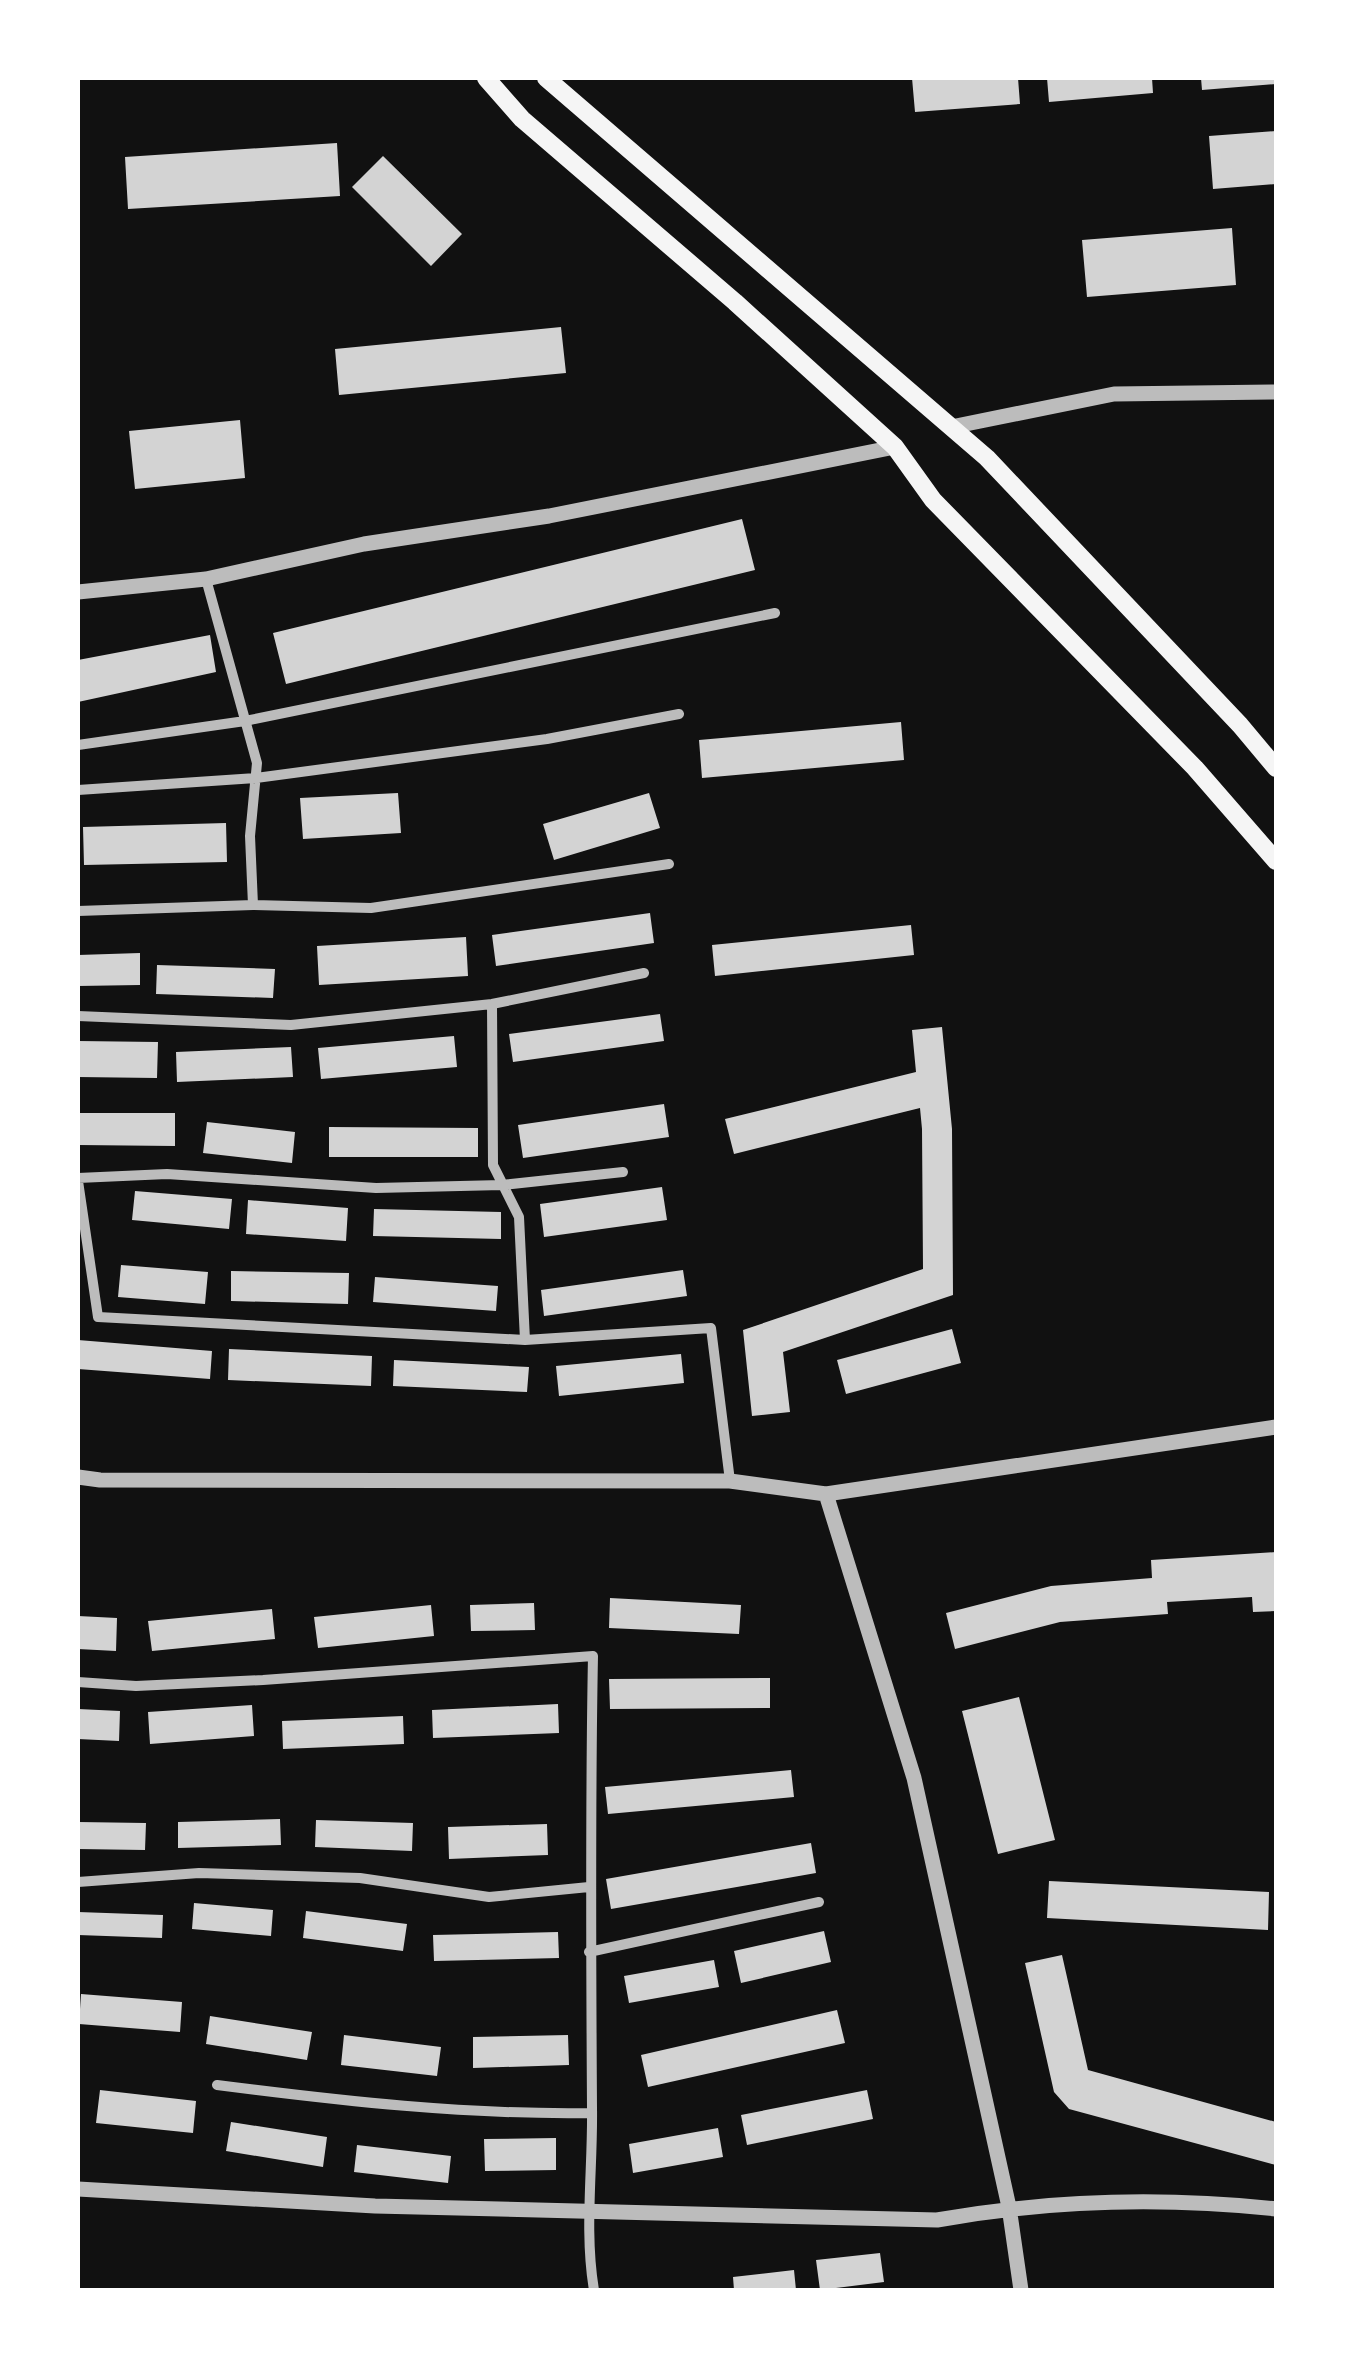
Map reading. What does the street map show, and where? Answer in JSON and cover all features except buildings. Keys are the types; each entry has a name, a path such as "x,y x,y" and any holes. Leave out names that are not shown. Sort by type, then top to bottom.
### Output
{"main road":[{"path":"486,78 522,119 896,447 934,500 1196,768 1276,861"},
{"path":"546,78 1000,472 1240,724 1276,768"}],"street":[{"path":"951,427 1114,394 1276,392"},
{"path":"78,592 206,579 364,544 549,516 896,447"},
{"path":"206,579 257,764 250,836 253,905"},
{"path":"78,744 246,721 775,612"},
{"path":"78,790 256,778 547,739 679,714"},
{"path":"78,911 253,905 371,908 669,864"},
{"path":"78,1016 291,1026 492,1004 644,972"},
{"path":"492,1004 493,1165 519,1217 525,1340"},
{"path":"623,1172 502,1186 376,1188 167,1174 78,1180 98,1316 525,1340 711,1328 730,1482"},
{"path":"78,1477 730,1482 826,1494 1276,1427"},
{"path":"826,1494 914,1778 1009,2207 1021,2290"},
{"path":"78,1682 136,1686 262,1680 593,1656 589,2170 594,2290"},
{"path":"78,1882 199,1873 360,1878 489,1897 589,1887"},
{"path":"590,1952 819,1902"},
{"path":"217,2085 337,2100 501,2113 592,2113"},
{"path":"78,2189 375,2206 937,2220 1009,2207 1195,2200 1276,2209"}]}
